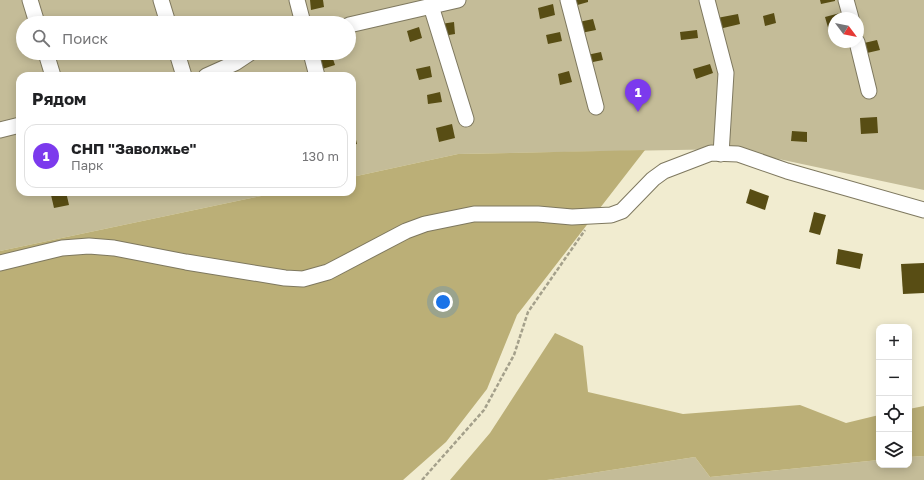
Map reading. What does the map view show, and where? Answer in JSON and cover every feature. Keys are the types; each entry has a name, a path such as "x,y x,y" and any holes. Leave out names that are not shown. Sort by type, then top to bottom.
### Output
{"street":[{"path":"30,0 35,16"},
{"path":"161,0 166,16"},
{"path":"297,0 301,16"},
{"path":"356,23 434,4 458,0"},
{"path":"568,0 596,107"},
{"path":"707,0 726,73 721,154"},
{"path":"846,0 849,12"},
{"path":"434,4 466,118"},
{"path":"858,48 869,91"},
{"path":"48,60 52,72"},
{"path":"179,60 183,72"},
{"path":"215,72 240,60"},
{"path":"313,60 316,72"},
{"path":"0,130 16,126"},
{"path":"0,263 62,248 88,246 114,248 186,262 285,278 303,279 328,272 406,231 425,224 474,214 611,215 622,211 653,179 664,171 704,155 721,154 738,154 787,171 924,210"}],"path":[{"path":"422,480 484,410 514,355 528,312 594,216"}],"shaded area":[{"path":"0,0 924,0 924,190 732,149 458,154 356,176 356,72 16,72 16,196 261,196 0,251"},
{"path":"645,150 517,315 487,389 446,442 403,480 0,480 0,251 261,196 356,196 356,176 458,154"},
{"path":"555,333 583,346 588,392 683,414 800,405 846,423 876,416 876,460 710,477 695,457 547,480 450,480 490,433"},
{"path":"924,406 924,456 912,457 912,408"},
{"path":"924,456 924,480 547,480 695,457 710,477 876,460 876,468 912,468 912,457"}],"building":[{"path":"310,0 323,0 324,7 311,10"},
{"path":"573,0 588,0 588,2 574,6"},
{"path":"820,0 835,0 835,1 821,4"},
{"path":"553,4 555,15 540,19 538,8"},
{"path":"774,13 776,23 765,26 763,16"},
{"path":"738,14 740,24 719,29 717,18"},
{"path":"828,16 828,28 825,17"},
{"path":"593,19 596,30 581,33 579,22"},
{"path":"454,22 455,34 443,36 441,24"},
{"path":"419,27 422,38 410,42 407,31"},
{"path":"697,30 698,38 681,40 680,32"},
{"path":"560,32 562,41 548,44 546,35"},
{"path":"877,40 880,50 867,53 864,43"},
{"path":"601,52 603,60 588,63 587,55"},
{"path":"316,60 333,60 335,65 319,70"},
{"path":"710,64 713,73 696,79 693,69"},
{"path":"430,66 432,77 419,80 416,69"},
{"path":"569,71 572,82 560,85 558,74"},
{"path":"440,92 442,102 428,104 427,95"},
{"path":"877,117 878,133 861,134 860,118"},
{"path":"452,124 455,138 439,142 436,128"},
{"path":"792,131 807,132 807,142 791,141"},
{"path":"750,189 769,196 765,210 746,203"},
{"path":"51,196 67,196 69,205 54,208"},
{"path":"814,212 826,215 820,235 809,232"},
{"path":"838,249 863,254 860,269 836,264"},
{"path":"924,263 924,293 903,294 901,264"}],"place":[{"name":"СНП \"Заволжье\"","path":"638,112"}]}
